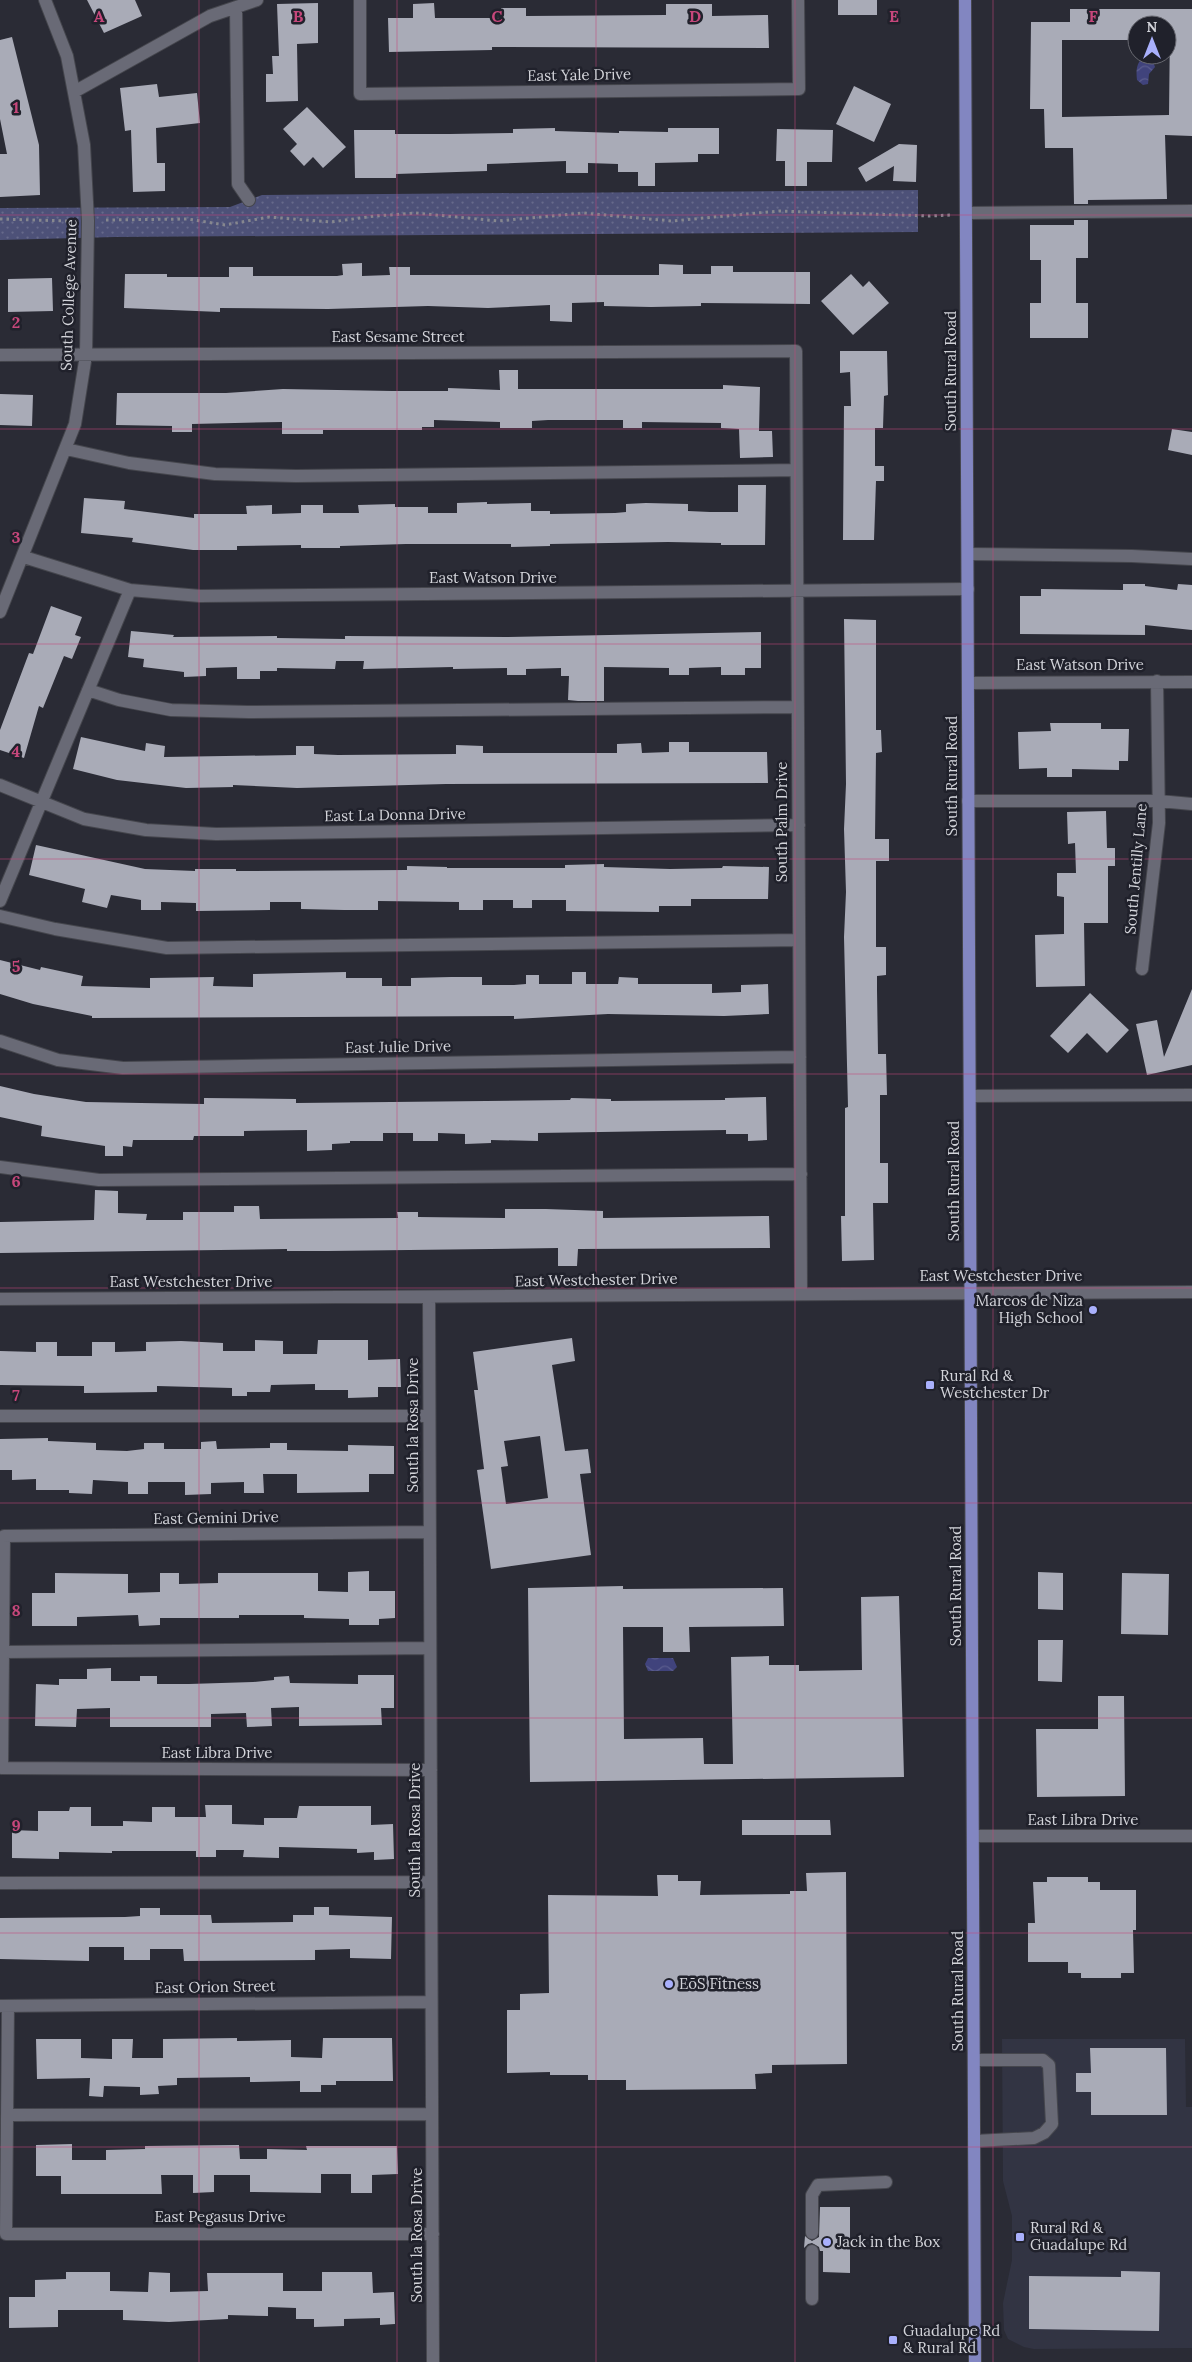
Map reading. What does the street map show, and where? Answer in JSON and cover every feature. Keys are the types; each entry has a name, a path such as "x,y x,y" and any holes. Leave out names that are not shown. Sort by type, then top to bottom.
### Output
{"main road":[{"name":"South Rural Road","path":"965,0 975,2362"}],"street":[{"name":"South College Avenue","path":"0,612 24,557 75,424 86,355 88,194 84,144 67,56 45,0"},
{"path":"74,92 210,16 257,0"},
{"name":"East Yale Drive","path":"360,0 360,94 799,89 798,0"},
{"path":"236,7 238,184 249,200"},
{"path":"966,213 1192,211"},
{"name":"East Sesame Street","path":"0,355 796,351"},
{"name":"South Palm Drive","path":"796,351 801,1293"},
{"path":"66,449 129,463 215,474 296,476 796,470"},
{"path":"968,554 1132,556 1192,559"},
{"name":"East Watson Drive","path":"24,557 130,590 200,596 968,589"},
{"path":"0,901 130,590"},
{"name":"South Jentilly Lane","path":"1142,969 1157,849 1159,801 1158,681"},
{"name":"East Watson Drive","path":"968,683 1192,682"},
{"path":"88,690 119,700 171,710 248,712 798,707"},
{"name":"East La Donna Drive","path":"0,785 84,819 146,830 216,834 799,826"},
{"path":"968,801 1159,801 1192,804"},
{"path":"0,916 55,929 167,948 799,940"},
{"name":"East Julie Drive","path":"0,1041 58,1060 123,1068 800,1057"},
{"path":"970,1096 1192,1095"},
{"path":"0,1167 99,1180 801,1174"},
{"name":"East Westchester Drive","path":"0,1299 429,1298 801,1293 1192,1292"},
{"name":"South la Rosa Drive","path":"429,1298 433,2362"},
{"path":"0,1416 429,1416"},
{"name":"East Gemini Drive","path":"3,1652 4,1536 429,1532"},
{"path":"3,1652 430,1648"},
{"name":"East Libra Drive","path":"3,1652 2,1768 431,1770"},
{"name":"East Libra Drive","path":"974,1836 1192,1836"},
{"path":"0,1883 431,1882"},
{"name":"East Orion Street","path":"4,2006 431,2002"},
{"path":"4,2006 8,2115 432,2114"},
{"path":"974,2060 1043,2060 1049,2065 1052,2124 1044,2133 1034,2138 974,2141"},
{"name":"East Pegasus Drive","path":"8,2115 6,2234 433,2234"},
{"path":"812,2233 812,2195 818,2185 886,2182"},
{"path":"812,2251 812,2299"}],"path":[{"path":"106,220 188,219 225,224 269,217 331,222 416,213 498,221 583,213 672,221 779,211 930,216 966,213"},
{"path":"0,219 14,221 68,221"}],"shaded area":[{"path":"918,190 918,232 115,237 0,240 0,208 230,207 262,195"},
{"path":"1002,2039 1185,2039 1186,2107 1192,2107 1192,2348 1034,2349 1024,2347 1008,2339 1004,2330 1003,2303 1012,2260 1012,2216 1003,2181"}],"water":[{"path":"1138,65 1154,65 1155,67 1149,74 1148,84 1143,85 1137,80"},
{"path":"648,1658 673,1658 677,1667 673,1671 648,1671 645,1664"}],"building":[{"path":"87,0 135,0 142,16 104,33"},
{"path":"838,0 877,0 877,15 838,15"},
{"path":"318,3 318,43 297,44 298,101 266,102 266,74 273,74 272,56 279,56 277,4"},
{"path":"434,3 435,18 501,18 501,8 526,8 526,16 666,15 666,4 712,4 712,16 768,15 769,48 492,47 492,50 389,52 388,18 413,18 413,4"},
{"path":"1070,9 1192,9 1192,136 1165,135 1167,199 1088,200 1088,204 1074,204 1073,148 1045,148 1044,109 1030,109 1031,22 1070,22","holes":["1127,15 1177,15 1177,65 1170,65 1169,115 1062,117 1062,40 1127,40"]},
{"path":"12,37 39,145 40,195 0,197 0,154 7,154 0,119 0,40"},
{"path":"157,84 159,97 197,93 200,123 156,128 157,163 165,163 165,191 133,192 131,130 125,131 120,88"},
{"path":"854,86 891,104 874,142 836,124"},
{"path":"307,107 346,147 323,168 313,157 304,166 290,151 297,144 283,129"},
{"path":"555,128 555,131 619,133 619,131 668,132 668,128 719,128 719,154 698,154 698,162 655,163 655,186 638,186 638,172 618,172 618,164 588,163 588,173 566,173 566,161 487,164 487,171 396,174 396,178 355,178 354,130 395,130 395,134 450,134 513,133 513,129"},
{"path":"777,129 833,130 832,162 807,162 807,186 785,186 785,161 776,161"},
{"path":"899,144 917,145 916,182 893,181 894,166 866,182 858,168"},
{"path":"1074,220 1088,220 1088,258 1076,258 1076,303 1088,303 1088,338 1030,338 1030,303 1041,303 1041,260 1030,260 1030,225 1074,225"},
{"path":"362,263 362,276 390,275 389,267 410,267 410,275 659,275 659,264 683,265 683,274 711,274 711,266 733,266 733,272 810,272 810,304 701,303 701,306 651,307 604,306 604,302 572,303 572,322 550,321 550,305 488,308 428,306 328,309 220,308 220,312 124,308 125,274 167,274 167,277 229,277 229,267 253,267 253,276 337,276 343,275 342,264"},
{"path":"851,274 863,287 869,281 889,303 853,335 821,301"},
{"path":"52,278 53,311 8,312 8,279"},
{"path":"840,351 887,351 888,395 884,396 883,428 875,428 875,466 884,466 884,481 876,481 874,540 843,540 844,406 851,406 850,372 840,373"},
{"path":"499,370 518,370 518,389 723,389 723,385 760,387 759,431 772,431 773,457 740,458 739,429 721,428 721,423 642,422 642,428 623,428 623,420 548,420 532,421 532,428 500,428 500,422 434,420 434,427 422,427 422,430 323,430 323,434 282,434 282,422 192,424 192,432 172,432 172,426 116,425 117,393 226,393 283,389 448,391 448,388 500,390"},
{"path":"0,394 33,395 32,426 0,425"},
{"path":"1172,429 1192,432 1192,455 1168,450"},
{"path":"738,485 766,485 765,545 668,542 550,544 550,546 511,547 511,544 406,544 340,546 340,548 301,548 301,545 237,546 237,550 193,550 132,542 133,538 81,533 84,498 125,501 124,509 194,518 194,514 247,514 246,506 272,505 272,514 301,513 301,505 323,505 323,513 359,513 358,505 395,504 395,507 428,507 428,513 457,513 457,503 487,502 487,504 531,503 531,511 550,511 550,514 626,512 626,504 646,503 688,504 688,511 738,512"},
{"path":"1123,584 1145,584 1145,586 1177,590 1178,584 1192,585 1192,630 1145,625 1145,635 1020,634 1020,596 1041,596 1041,589 1123,590"},
{"path":"51,606 82,617 75,635 81,637 72,659 64,656 43,708 39,706 24,758 0,750 0,730 29,653 33,654"},
{"path":"844,619 876,620 876,730 881,730 882,752 876,753 875,839 889,839 889,861 876,861 876,947 886,947 886,975 877,976 877,990 878,1054 886,1054 887,1095 880,1095 880,1163 888,1163 888,1203 873,1203 874,1260 842,1261 841,1216 845,1216 845,1108 848,1107 844,937 846,784"},
{"path":"131,631 174,635 173,637 277,636 277,638 345,639 345,636 506,637 761,632 761,668 745,668 745,675 721,675 721,667 689,668 689,675 669,675 669,668 604,667 604,701 578,701 568,700 569,676 561,676 561,668 526,669 526,675 507,675 507,668 363,669 364,661 336,661 335,669 277,668 277,671 260,671 260,679 237,679 237,667 206,668 206,676 184,677 184,672 143,667 144,659 128,657"},
{"path":"1050,723 1101,723 1101,729 1129,729 1128,761 1119,761 1119,770 1072,769 1072,777 1047,777 1047,768 1019,769 1018,732 1051,731"},
{"path":"81,737 145,751 146,743 165,746 164,757 296,755 296,746 314,746 314,754 338,755 456,754 456,745 483,746 483,753 617,753 617,744 641,743 642,753 669,752 669,742 689,742 689,752 767,752 768,783 446,784 297,788 233,785 233,787 186,788 117,780 73,769"},
{"path":"1106,811 1107,848 1115,848 1115,866 1108,866 1108,923 1084,923 1085,986 1036,987 1035,935 1064,934 1064,897 1057,896 1057,873 1076,873 1075,843 1068,844 1067,812"},
{"path":"36,845 145,869 195,871 195,869 236,869 236,871 407,870 407,866 565,868 565,865 604,864 604,867 670,869 722,868 723,866 769,867 768,899 691,899 691,906 659,906 659,912 566,911 566,900 532,900 532,908 513,908 513,900 483,900 483,910 459,910 459,902 378,901 378,910 301,909 301,902 270,902 270,910 196,911 196,903 161,902 161,910 141,910 141,900 111,895 107,908 82,902 85,889 29,875"},
{"path":"0,960 40,970 41,967 83,976 81,986 150,988 150,978 214,977 213,986 253,987 253,974 346,972 346,978 382,978 382,986 411,986 411,978 451,977 482,977 482,985 514,985 526,984 526,975 539,975 539,984 572,984 572,972 586,972 586,984 618,984 619,977 638,978 638,984 712,984 712,993 741,992 741,985 768,984 769,1014 724,1016 608,1014 514,1019 514,1016 92,1018 92,1016 33,1004 0,994"},
{"path":"1192,989 1192,1065 1147,1075 1136,1024 1157,1020 1164,1057"},
{"path":"1090,993 1129,1030 1107,1053 1087,1033 1068,1053 1050,1036"},
{"path":"0,1086 34,1094 86,1102 204,1104 204,1098 296,1099 296,1103 570,1100 571,1098 611,1099 611,1101 725,1100 725,1098 766,1097 767,1140 748,1141 748,1134 726,1134 726,1130 538,1133 538,1141 491,1140 491,1143 465,1144 465,1134 438,1133 438,1141 413,1141 413,1133 383,1133 383,1141 350,1141 350,1143 332,1144 332,1150 307,1151 307,1130 244,1131 244,1136 194,1136 193,1140 133,1140 132,1147 123,1146 123,1156 105,1156 105,1146 41,1136 42,1126 0,1117"},
{"path":"95,1190 118,1191 118,1213 147,1214 146,1220 183,1220 183,1212 234,1212 234,1206 259,1206 260,1219 398,1218 397,1212 418,1212 418,1217 505,1218 505,1209 603,1211 603,1218 769,1216 770,1248 578,1249 577,1266 558,1266 558,1248 0,1253 0,1222 94,1220"},
{"path":"572,1338 575,1361 552,1365 565,1451 588,1449 591,1473 580,1474 591,1555 491,1569 477,1470 484,1469 474,1390 478,1390 473,1352","holes":["540,1436 548,1498 506,1504 501,1467 508,1466 504,1441"]},
{"path":"255,1340 283,1341 283,1354 317,1354 318,1340 368,1340 368,1360 400,1359 401,1387 378,1387 378,1397 348,1398 348,1390 315,1390 315,1384 271,1385 270,1392 247,1392 247,1396 232,1396 232,1388 157,1386 157,1392 84,1393 84,1386 0,1385 0,1351 36,1352 36,1342 57,1342 57,1356 92,1356 92,1342 115,1342 115,1352 146,1351 146,1342 181,1341 223,1343 223,1351 255,1351"},
{"path":"48,1438 48,1441 96,1443 96,1450 127,1451 144,1449 144,1443 164,1443 164,1449 201,1449 201,1442 216,1441 217,1449 270,1448 270,1443 287,1443 287,1450 348,1451 348,1445 394,1446 394,1474 369,1474 369,1492 297,1493 297,1474 263,1474 264,1493 244,1493 244,1482 211,1483 211,1494 185,1495 185,1482 148,1482 148,1494 128,1494 128,1482 93,1480 92,1494 69,1493 69,1490 36,1490 36,1479 12,1480 12,1470 0,1470 0,1439"},
{"path":"369,1571 369,1591 395,1591 395,1618 379,1619 379,1625 349,1625 349,1619 304,1618 304,1615 239,1615 239,1618 160,1618 160,1625 139,1626 138,1615 77,1617 77,1626 32,1626 32,1593 55,1593 55,1573 128,1574 128,1593 160,1592 160,1573 179,1573 179,1584 218,1583 218,1573 318,1573 318,1591 348,1592 348,1572"},
{"path":"1038,1572 1063,1573 1063,1610 1038,1609"},
{"path":"1122,1573 1169,1574 1168,1635 1121,1634"},
{"path":"623,1586 623,1589 783,1588 784,1626 689,1627 690,1652 663,1652 663,1627 623,1627 624,1739 703,1738 704,1764 733,1764 731,1657 769,1656 769,1665 799,1665 799,1671 862,1670 861,1597 899,1596 904,1777 530,1782 528,1588"},
{"path":"1038,1640 1063,1640 1062,1682 1038,1681"},
{"path":"111,1668 111,1681 140,1681 140,1676 157,1676 157,1684 253,1682 289,1676 290,1683 358,1684 358,1675 394,1675 394,1708 381,1708 382,1725 299,1726 299,1707 271,1708 272,1726 247,1727 246,1713 211,1714 211,1727 110,1727 110,1708 77,1709 76,1727 35,1726 36,1684 59,1685 59,1679 87,1679 87,1669"},
{"path":"1098,1696 1124,1696 1125,1796 1037,1797 1036,1729 1098,1729"},
{"path":"205,1805 232,1805 232,1824 264,1825 264,1818 297,1818 299,1806 371,1806 371,1825 393,1824 394,1859 374,1860 374,1852 357,1853 357,1849 279,1847 279,1858 243,1857 244,1850 216,1850 216,1857 196,1857 196,1851 112,1851 112,1853 59,1852 59,1859 12,1858 12,1830 38,1831 38,1811 69,1811 70,1807 91,1807 91,1826 123,1826 123,1821 152,1822 152,1807 175,1807 175,1817 206,1817"},
{"path":"742,1820 830,1820 831,1835 742,1835"},
{"path":"846,1872 847,2064 772,2065 772,2073 755,2074 756,2089 626,2090 626,2080 588,2080 588,2075 550,2075 550,2072 507,2073 507,2010 520,2010 520,1994 549,1993 548,1895 658,1896 657,1875 678,1875 678,1881 701,1881 700,1895 790,1894 790,1891 807,1891 806,1873"},
{"path":"1047,1877 1088,1877 1088,1882 1100,1882 1100,1890 1136,1890 1136,1930 1133,1930 1134,1973 1121,1973 1121,1978 1081,1978 1081,1973 1068,1973 1068,1962 1028,1962 1028,1923 1035,1923 1033,1882 1047,1882"},
{"path":"314,1907 329,1907 329,1915 392,1917 391,1959 350,1958 350,1949 315,1950 315,1960 184,1961 183,1949 150,1949 150,1960 124,1960 124,1947 89,1947 89,1961 0,1959 0,1918 125,1917 140,1916 140,1908 160,1908 160,1915 211,1915 212,1923 293,1922 293,1915 314,1915"},
{"path":"237,2038 237,2041 291,2040 291,2057 322,2058 323,2038 392,2038 393,2081 336,2081 336,2085 321,2085 321,2092 300,2092 300,2081 250,2082 250,2077 177,2078 177,2085 158,2086 159,2094 140,2095 140,2087 104,2086 103,2097 89,2096 90,2078 37,2079 36,2039 81,2039 81,2058 112,2059 112,2039 133,2039 132,2058 163,2058 163,2039"},
{"path":"1090,2048 1166,2048 1167,2115 1091,2115 1091,2092 1076,2092 1076,2073 1091,2073"},
{"path":"72,2144 72,2160 106,2160 106,2150 145,2149 145,2146 239,2145 240,2159 267,2159 267,2149 307,2150 306,2146 397,2146 398,2174 372,2175 372,2193 351,2193 351,2174 321,2174 321,2193 250,2192 250,2175 214,2175 214,2192 193,2193 193,2175 161,2175 162,2194 61,2194 61,2176 36,2176 36,2145"},
{"name":"Jack in the Box","path":"820,2207 850,2207 850,2273 823,2272 823,2251 820,2251 819,2247 812,2243 804,2248 805,2236 812,2241 819,2237"},
{"path":"1121,2271 1160,2272 1159,2331 1029,2329 1029,2276 1121,2277"},
{"path":"66,2272 110,2272 110,2291 148,2292 149,2272 170,2273 170,2292 208,2291 207,2273 283,2273 283,2291 322,2291 322,2272 372,2272 373,2293 394,2292 395,2324 380,2325 380,2318 344,2319 344,2326 314,2327 314,2319 296,2319 296,2308 268,2307 268,2316 228,2315 228,2319 169,2322 123,2320 123,2310 58,2310 58,2327 9,2328 9,2297 35,2297 35,2280 66,2279"}],"place":[{"name":"Marcos de Niza High School","path":"1093,1310"},
{"name":"Rural Rd & Westchester Dr","path":"930,1385"},
{"name":"EōS Fitness","path":"669,1984"},
{"name":"Rural Rd & Guadalupe Rd","path":"1020,2237"},
{"name":"Jack in the Box","path":"827,2242"},
{"name":"Guadalupe Rd & Rural Rd","path":"893,2340"}]}
